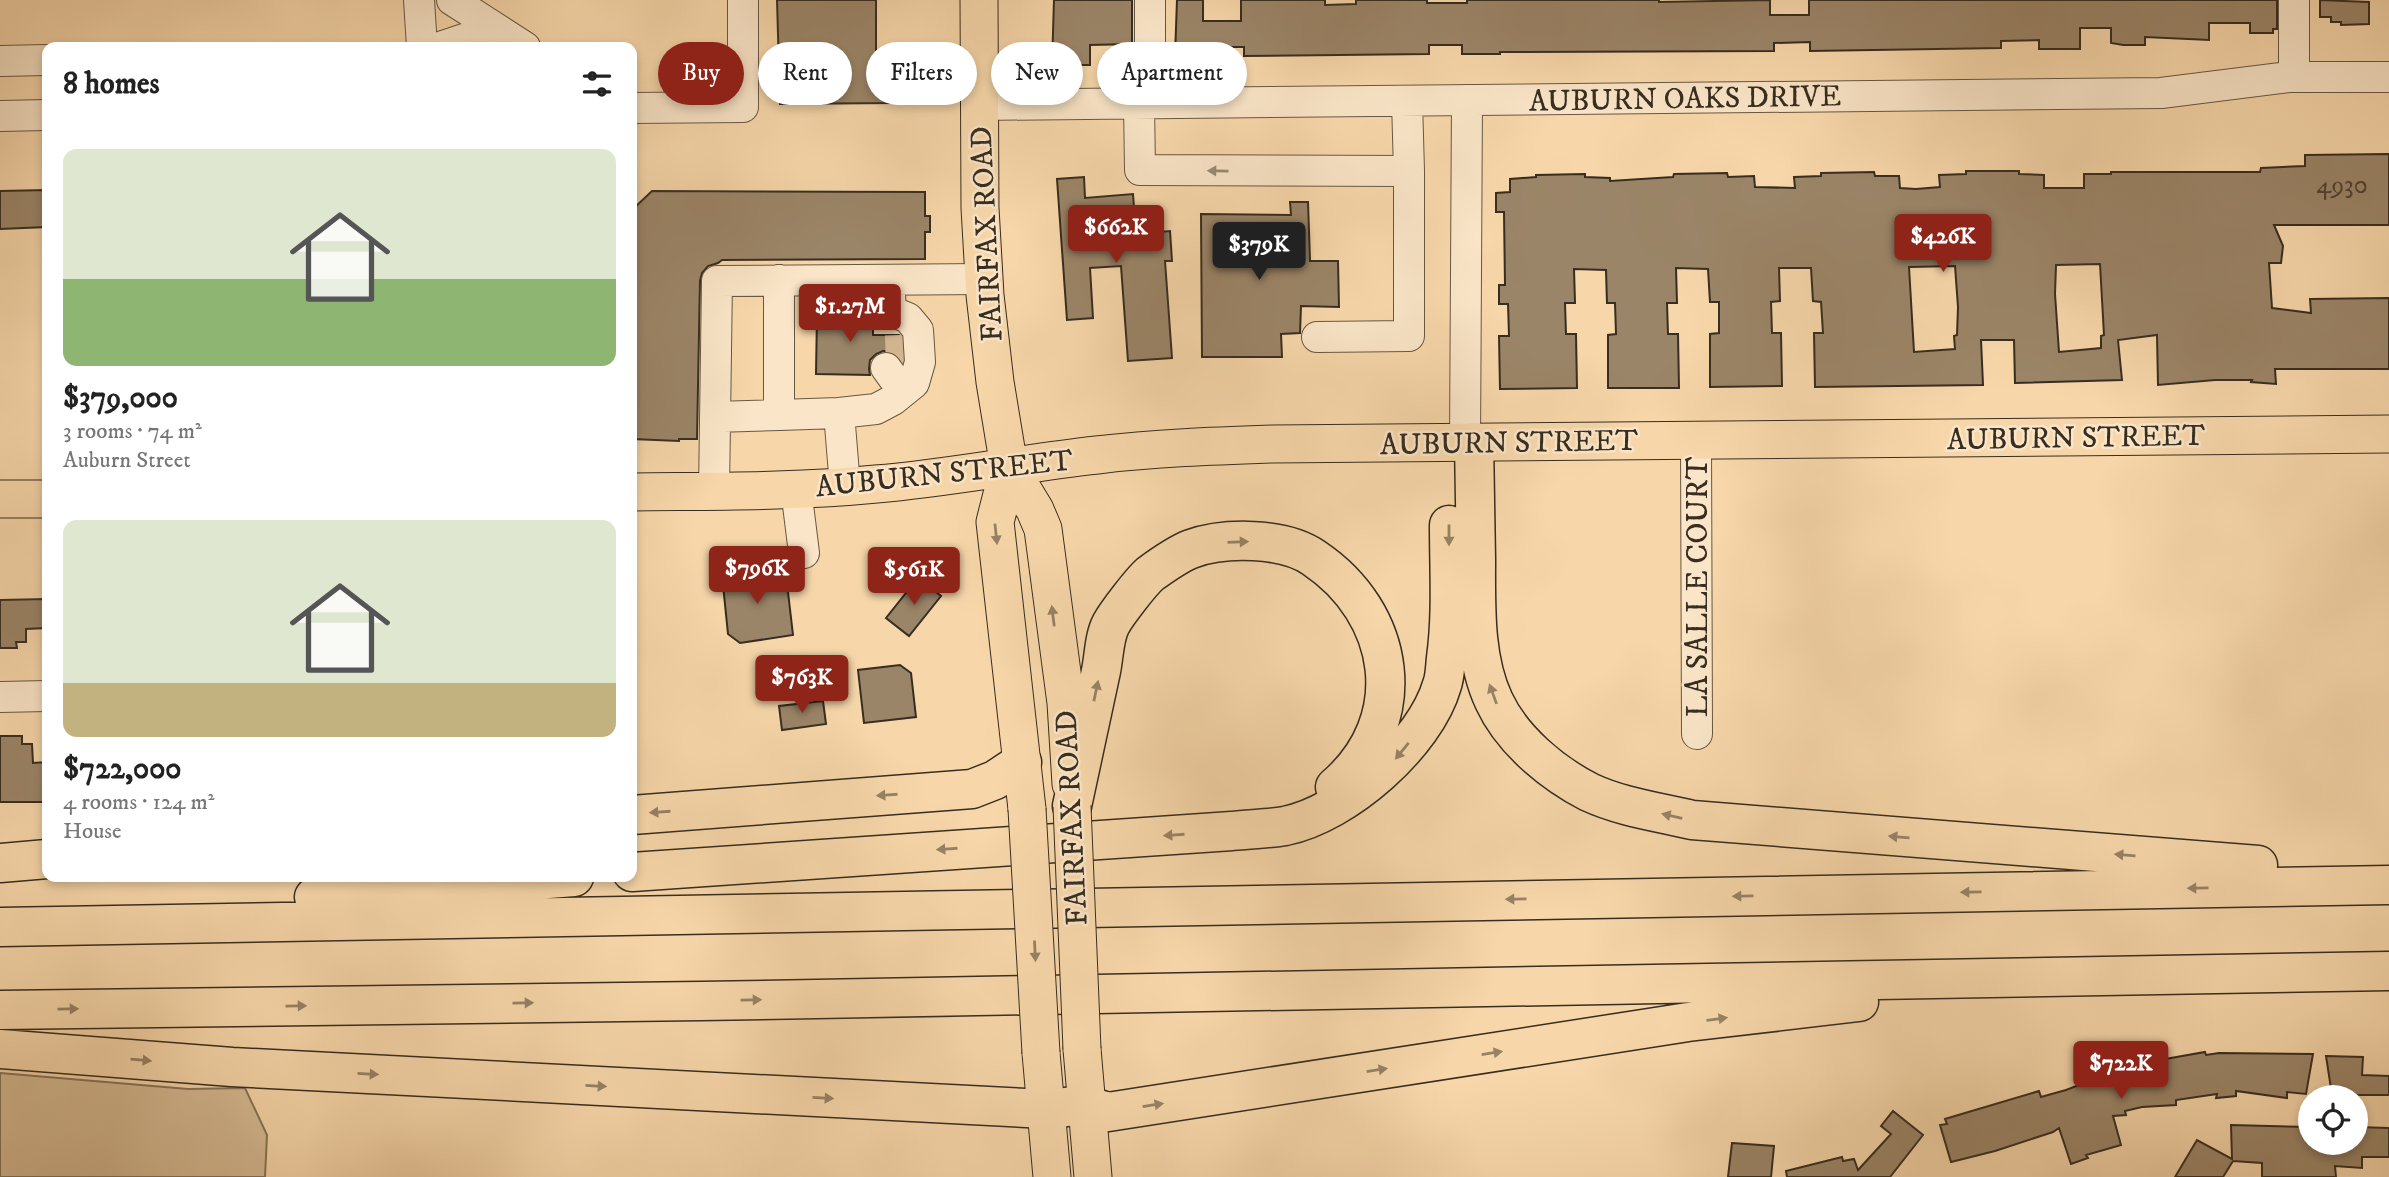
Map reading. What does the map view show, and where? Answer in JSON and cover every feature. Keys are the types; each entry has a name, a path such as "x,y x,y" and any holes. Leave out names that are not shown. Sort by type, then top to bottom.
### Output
{"highway":[{"path":"637,872 1232,831 1287,825 1324,811 1366,785 1398,758 1425,720 1442,685 1449,635 1463,442"},
{"path":"1463,442 1482,661 1494,702 1522,742 1553,770 1590,792 1623,805 1692,820 2147,857 2389,873"},
{"path":"1072,806 1110,626 1149,575 1190,550 1231,541 1270,541 1312,556 1346,583 1369,613 1382,651 1386,693 1381,719 1364,755 1337,786 1306,805 1232,831"},
{"path":"637,815 972,789 995,780 1022,762"},
{"path":"0,863 42,859"},
{"path":"0,920 507,882"},
{"path":"0,927 2389,885"},
{"path":"0,1010 715,1001 2389,971"},
{"path":"0,1049 232,1067 1046,1109 1086,1105 1108,1112 1688,1022 1865,1001 2329,972"}],"main road":[{"name":"FAIRFAX ROAD","path":"979,0 980,208 984,279 995,382 1009,467 1035,510 1042,529 1066,703 1082,1049 1093,1177"},
{"name":"AUBURN STREET","path":"637,492 845,486 950,477 1096,455 1182,447 2389,434"},
{"name":"FAIRFAX ROAD","path":"1009,467 995,522 1027,809 1041,1053 1052,1177"},
{"path":"0,499 42,499"}],"street":[{"path":"419,0 422,42"},
{"path":"452,0 517,42"},
{"path":"637,108 743,107 743,0"},
{"path":"1148,42 1150,0"},
{"path":"2294,0 2294,78"},
{"path":"455,42 494,29"},
{"path":"0,61 42,60"},
{"name":"AUBURN OAKS DRIVE","path":"1247,102 2161,93 2294,78 2389,77"},
{"path":"1463,442 1467,100"},
{"path":"1317,337 1409,336 1409,171 1406,101"},
{"name":"AUBURN OAKS DRIVE","path":"979,105 1097,104"},
{"path":"1144,105 1140,170 1409,171"},
{"path":"0,116 42,115"},
{"path":"714,491 717,281 984,279"},
{"path":"779,280 779,415"},
{"path":"715,417 839,413 876,409 893,379 914,383 920,362 918,330 908,318 892,327 889,280"},
{"path":"839,413 845,486"},
{"name":"LA SALLE COURT","path":"1696,440 1697,734"},
{"path":"796,489 804,553"},
{"path":"0,697 42,696"}],"shaded area":[{"path":"0,1073 188,1089 245,1088 267,1135 265,1177 0,1177"}],"building":[{"path":"777,0 876,0 876,42 866,42 866,103 852,103 852,42 778,42"},
{"path":"1054,0 1132,0 1132,42 1097,42 1097,45 1090,45 1090,65 1083,65 1083,42 1053,42"},
{"path":"1177,0 1203,0 1203,21 1241,21 1241,0 1325,0 1325,5 1356,4 1356,0 1467,3 1467,0 1770,0 1770,15 1809,15 1809,0 2277,0 2277,29 2273,29 2273,33 2250,33 2250,23 2209,23 2209,40 2145,37 2145,45 2123,45 2111,43 2111,28 2080,28 2080,49 2039,49 2039,40 2001,41 2001,48 1810,51 1810,42 1774,43 1774,51 1462,54 1462,45 1429,45 1429,54 1247,56 1247,42 1176,42"},
{"path":"2320,0 2369,2 2369,24 2341,25 2341,22 2331,22 2331,17 2320,17"},
{"path":"2389,154 2389,225 2274,225 2283,246 2281,263 2269,263 2272,308 2311,313 2310,299 2389,298 2389,369 2275,369 2276,384 2251,382 2252,380 2215,380 2158,385 2157,335 2118,340 2122,380 2015,383 2014,340 1981,340 1983,385 1815,387 1814,333 1823,333 1821,302 1813,301 1811,268 1779,268 1780,301 1771,302 1772,333 1781,333 1782,386 1710,387 1710,334 1719,333 1719,302 1710,302 1708,269 1676,268 1677,303 1667,303 1668,334 1678,334 1679,388 1608,388 1608,335 1616,334 1615,303 1607,303 1606,270 1574,269 1575,303 1565,303 1566,334 1576,334 1577,388 1500,389 1499,336 1509,336 1508,304 1499,304 1499,285 1505,285 1504,212 1496,212 1496,193 1510,192 1510,179 1536,175 1585,174 1585,177 1610,178 1610,181 1673,177 1674,174 1727,173 1728,177 1754,176 1755,187 1795,188 1794,177 1821,176 1821,173 1874,172 1875,176 1899,176 1900,188 1916,189 1940,187 1939,175 1966,174 1966,171 2019,171 2019,174 2044,175 2044,188 2084,188 2084,174 2260,172 2261,168 2305,166 2305,155","holes":["2100,264 2104,335 2101,336 2101,348 2059,352 2056,265","1955,266 1958,307 1955,349 1914,352 1909,267"]},
{"path":"1084,177 1085,198 1133,194 1136,234 1170,231 1172,261 1165,261 1172,358 1128,361 1121,266 1090,268 1093,318 1067,320 1057,179"},
{"path":"42,190 42,227 0,229 0,191"},
{"path":"652,191 925,192 925,216 930,216 930,232 925,232 925,259 722,260 708,266 700,281 697,439 637,439 637,205"},
{"path":"1290,202 1308,202 1310,261 1338,261 1339,307 1301,306 1300,333 1281,334 1282,357 1202,357 1201,214 1291,215"},
{"path":"817,314 873,314 873,335 901,337 902,361 894,352 883,351 870,360 870,375 816,374"},
{"path":"778,568 779,576 786,575 793,635 740,643 728,634 722,575"},
{"path":"918,578 941,596 909,636 886,618"},
{"path":"42,599 42,628 26,629 26,642 16,642 17,648 0,648 0,600"},
{"path":"900,665 911,673 916,717 864,723 858,670"},
{"path":"823,701 826,724 782,730 779,706"},
{"path":"0,736 22,736 22,744 32,744 33,763 42,762 42,802 0,802"},
{"path":"2205,1052 2206,1055 2313,1054 2308,1085 2298,1085 2298,1093 2287,1092 2287,1098 2236,1091 2236,1096 2216,1098 2217,1094 2176,1100 2176,1105 2125,1111 2126,1115 2113,1116 2121,1145 2086,1155 2088,1158 2071,1164 2059,1128 1995,1151 1951,1162 1940,1125 1947,1124 1945,1119 2039,1091 2041,1097 2066,1090 2110,1073 2121,1072 2120,1067"},
{"path":"2326,1056 2363,1057 2362,1075 2389,1076 2389,1095 2368,1095 2368,1085 2330,1085"},
{"path":"1893,1111 1923,1135 1890,1177 1787,1177 1786,1171 1842,1157 1843,1161 1854,1159 1858,1170 1891,1134 1881,1126"},
{"path":"2231,1125 2298,1127 2298,1155 2368,1155 2368,1127 2389,1128 2389,1157 2362,1157 2362,1168 2335,1166 2336,1177 2262,1177 2262,1163 2233,1161 2223,1177 2175,1177 2197,1140 2232,1159"},
{"path":"1732,1143 1774,1146 1771,1177 1728,1177"}],"tunnel":[{"path":"900,335 901,368"}]}
